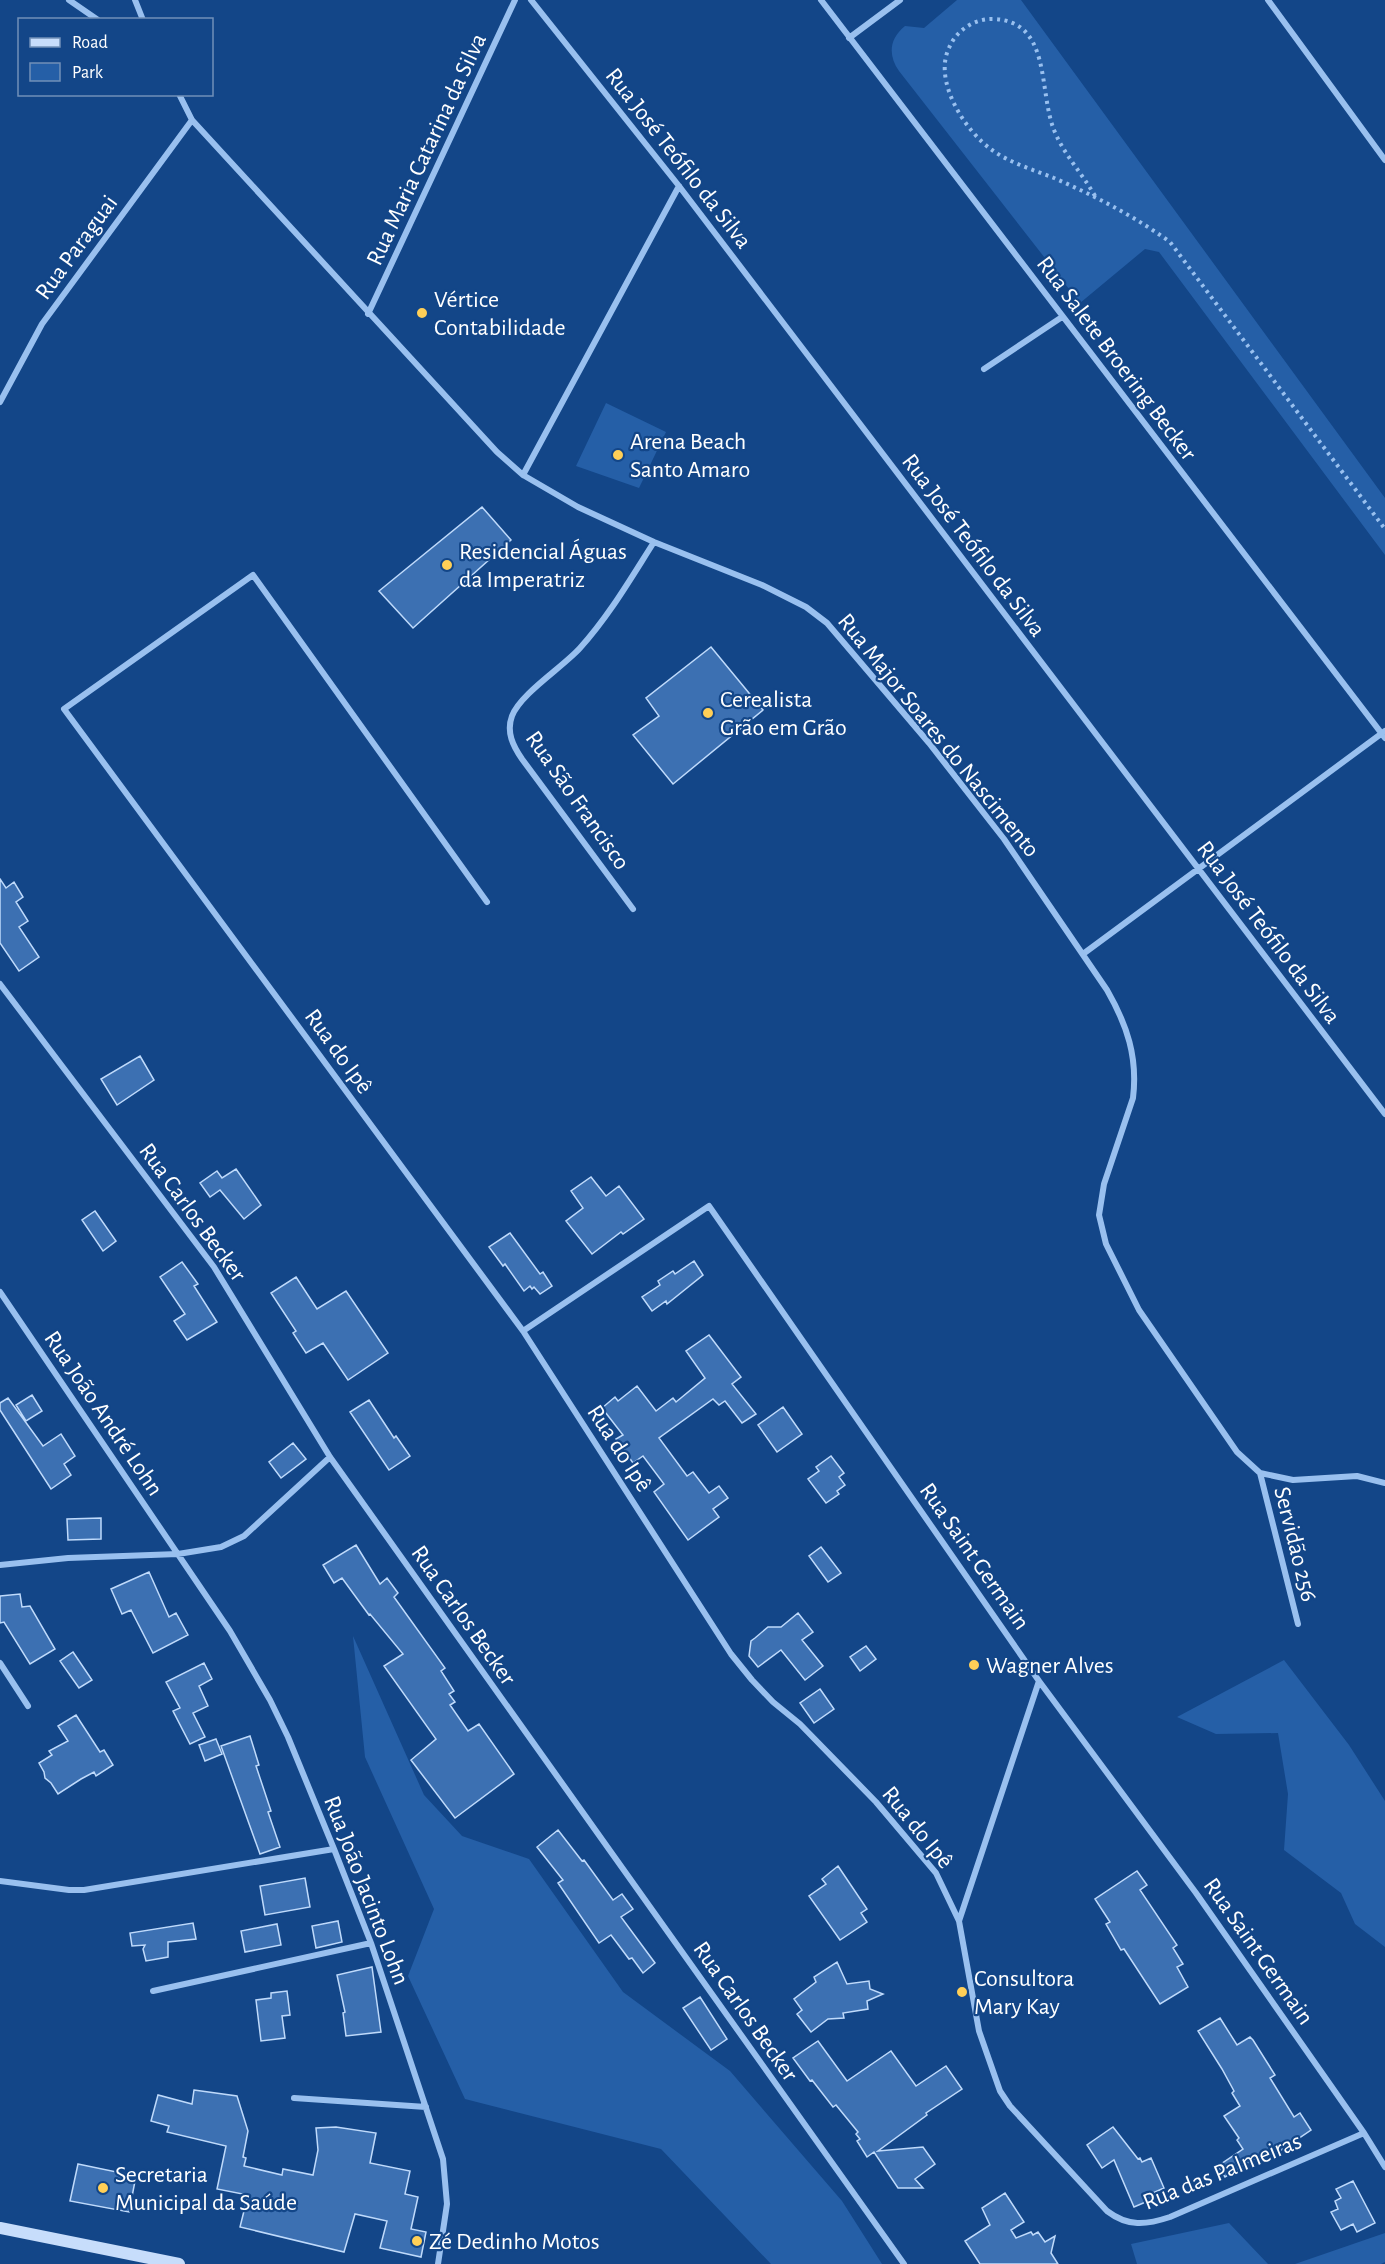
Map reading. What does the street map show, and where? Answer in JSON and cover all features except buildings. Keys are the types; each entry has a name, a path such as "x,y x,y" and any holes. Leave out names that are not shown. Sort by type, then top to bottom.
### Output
{"main road":[{"path":"0,2228 179,2264"}],"street":[{"path":"69,0 95,18"},
{"path":"135,0 142,18"},
{"name":"Rua Maria Catarina da Silva","path":"369,314 515,0"},
{"name":"Rua José Teófilo da Silva","path":"531,0 679,186 1385,1114"},
{"name":"Rua Salete Broering Becker","path":"821,0 1384,734"},
{"path":"849,38 900,0"},
{"path":"1268,0 1385,160"},
{"name":"Rua Major Soares do Nascimento","path":"180,96 192,120 496,452 523,475 578,507 654,542 762,585 807,607 827,623 929,743 998,831 1083,954 1122,1016 1133,1048 1133,1098 1104,1184 1099,1215 1106,1244 1139,1310 1237,1452 1260,1473"},
{"name":"Rua Paraguai","path":"0,402 42,324 192,120"},
{"path":"523,475 679,186"},
{"path":"984,369 1062,317"},
{"name":"Rua São Francisco","path":"633,909 522,759 512,741 510,726 511,718 519,703 579,650 602,623 654,542"},
{"name":"Rua do Ipê","path":"487,902 253,575 64,709 524,1331 731,1654 773,1702 800,1724 876,1802 936,1873 959,1920"},
{"path":"1083,954 1384,734"},
{"name":"Rua Carlos Becker","path":"0,984 214,1267 330,1457 904,2264"},
{"name":"Rua Saint Germain","path":"524,1331 709,1206 1039,1681 1196,1893 1364,2133 1385,2167"},
{"name":"Rua João André Lohn","path":"0,1292 178,1554"},
{"path":"0,1565 68,1558 178,1554 221,1547 244,1536 330,1457"},
{"path":"1260,1473 1293,1480 1357,1476 1385,1483"},
{"name":"Servidão 256","path":"1260,1473 1298,1624"},
{"name":"Rua João Jacinto Lohn","path":"178,1554 230,1630 270,1700 334,1849 370,1943 443,2159 447,2188 446,2220 438,2264"},
{"path":"0,1663 27,1706"},
{"name":"Rua das Palmeiras","path":"1039,1681 959,1920 979,2031 1000,2091 1010,2106 1100,2204 1121,2220 1136,2224 1145,2224 1170,2217 1364,2133"},
{"path":"0,1881 69,1890 93,1889 334,1849"},
{"path":"153,1991 370,1943"},
{"path":"294,2098 426,2107"}],"path":[{"path":"1095,196 1062,148 1054,131 1045,96 1038,51 1027,33 1009,22 988,19 977,21 960,32 948,49 944,69 951,95 974,134 994,152 1095,196 1151,228 1170,242 1385,529"}],"green space":[{"path":"957,0 1021,0 1385,498 1385,555 1159,252 1145,249 1080,303 899,71 893,59 892,47 900,31 905,26 924,28"},
{"name":"Arena Beach Santo Amaro","path":"606,403 666,432 639,488 576,466"},
{"path":"353,1636 424,1795 462,1836 529,1859 623,1992 730,2071 842,2201 882,2264 771,2264 661,2149 465,2099 408,1976 434,1909 365,1757"},
{"path":"1284,1660 1349,1745 1385,1801 1385,1947 1355,1924 1341,1893 1284,1850 1288,1794 1278,1733 1216,1734 1177,1717"},
{"path":"1229,2223 1268,2264 1137,2264 1131,2244"},
{"path":"1385,2233 1385,2262 1381,2264 1295,2264"}],"place":[{"name":"Vértice Contabilidade","path":"422,313"},
{"name":"Arena Beach Santo Amaro","path":"618,455"},
{"name":"Residencial Águas da Imperatriz","path":"447,565"},
{"name":"Cerealista Grão em Grão","path":"708,713"},
{"name":"Wagner Alves","path":"974,1665"},
{"name":"Consultora Mary Kay","path":"962,1992"},
{"name":"Secretaria Municipal da Saúde","path":"103,2188"},
{"name":"Zé Dedinho Motos","path":"417,2241"}]}
